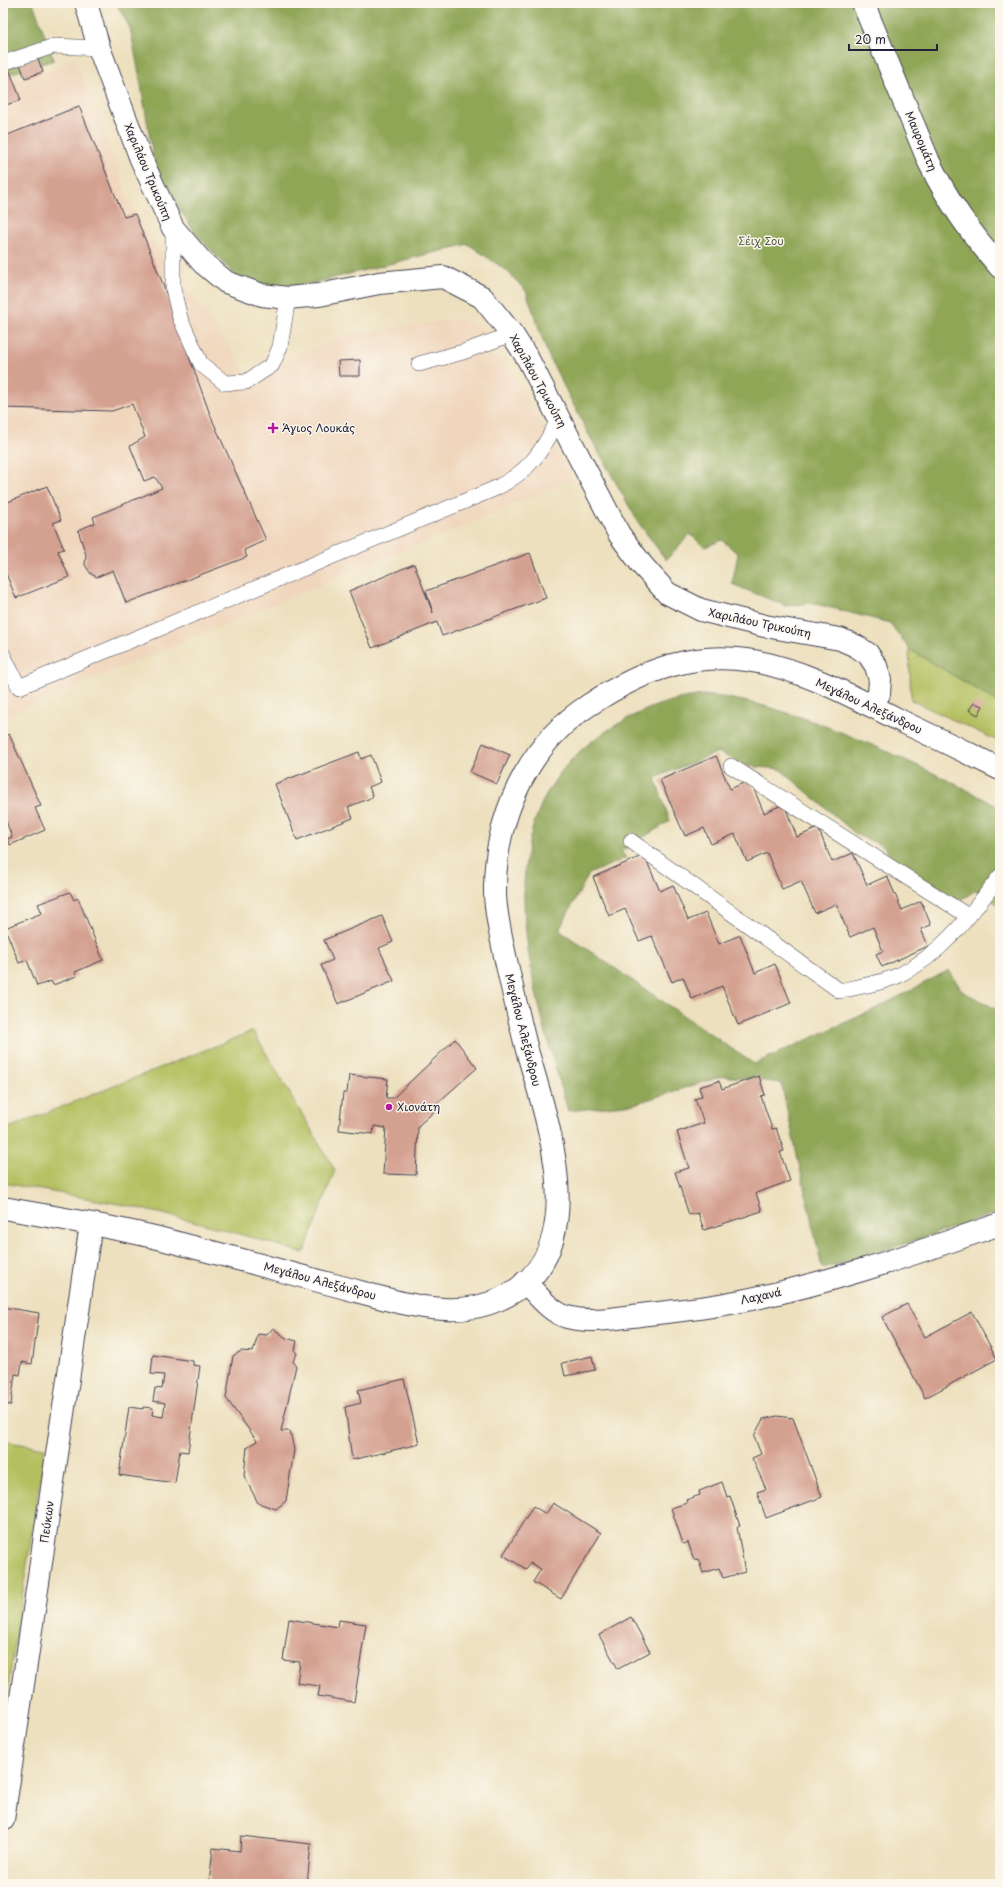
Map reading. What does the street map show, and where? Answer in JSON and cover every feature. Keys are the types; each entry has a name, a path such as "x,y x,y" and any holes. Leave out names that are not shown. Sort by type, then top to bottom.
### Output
{"street":[{"name":"Χαριλάου Τρικούπη","path":"86,3 99,48 141,159 173,228 203,263 226,282 262,295 288,298 319,295 379,283 443,277 482,297 512,334 528,359 619,534 642,565 667,593 701,610 765,626 840,639 856,646 868,654 876,666 880,680 879,694 872,704"},
{"name":"Μαυρομάτη","path":"863,3 940,186 965,225 1000,267"},
{"name":"Μεγάλου Αλεξάνδρου","path":"3,1208 91,1224 182,1244 368,1294 431,1307 454,1309 477,1307 500,1299 525,1282 538,1267 550,1245 557,1212 558,1187 557,1169 550,1131 518,1018 498,922 495,899 497,852 504,821 515,790 539,752 570,718 607,693 638,677 670,664 720,658 762,662 816,680 872,704 1000,768"},
{"name":"Πεύκων","path":"3,1820 91,1224"},
{"name":"Λαχανά","path":"525,1282 550,1307 568,1318 597,1320 675,1311 740,1301 779,1293 852,1272 1000,1224"}],"lane":[{"path":"3,63 54,46 99,48"},
{"path":"173,228 173,289 180,318 201,364 225,384 246,382 272,365 280,347 288,298"},
{"path":"419,364 463,352 512,334"},
{"path":"3,654 19,687 494,489 512,480 527,468 541,451 559,418"},
{"path":"731,766 968,916"},
{"path":"631,840 840,991 873,983 904,973 944,945 1000,876"}],"shaded area":[{"name":"Άγιος Λουκάς","path":"74,59 98,115 130,204 167,265 199,305 249,376 349,334 458,319 483,330 495,359 504,359 573,480 4,716 3,87"}],"green space":[{"path":"3,3 33,3 54,60 3,76"},
{"name":"Σέιχ Σου","path":"116,3 1000,3 1000,703 909,649 890,623 812,603 786,606 732,584 738,554 722,540 705,547 690,534 666,560 638,522 589,435 548,355 526,291 507,271 468,244 281,290 236,276 196,234 169,194 155,169 130,28"},
{"path":"909,649 1000,703 1000,742 911,700"},
{"path":"705,695 749,702 793,715 835,730 877,747 924,769 970,791 1000,808 1000,906 976,890 954,904 898,870 884,846 857,835 780,769 747,766 718,752 655,778 670,821 621,851 626,858 589,874 559,930 754,1064 877,1008 949,970 962,991 1000,1011 1000,1212 856,1260 822,1268 781,1083 723,1076 634,1104 568,1111 541,1014 530,962 524,910 526,860 538,812 562,770 602,734 638,713 664,703 678,699"},
{"path":"253,1031 335,1170 304,1253 201,1223 124,1205 3,1183 3,1130"},
{"path":"3,1441 45,1448 3,1721"}],"building":[{"path":"37,56 43,72 25,78 19,62"},
{"path":"9,69 21,100 3,106 3,71"},
{"path":"79,106 124,217 135,214 162,282 211,417 266,540 244,550 247,557 126,603 113,570 97,577 91,574 85,565 86,555 78,530 95,523 93,517 162,488 155,477 144,481 130,446 145,437 132,404 112,411 3,408 3,137"},
{"path":"360,360 360,376 339,376 338,361"},
{"path":"47,486 61,520 53,523 64,549 58,551 69,577 16,598 3,566 3,504"},
{"path":"530,553 546,598 442,636 437,622 372,648 349,591 414,564 433,613 426,591"},
{"path":"974,703 983,706 978,715 969,710"},
{"path":"9,734 41,806 35,808 45,830 10,845 7,839 12,837 6,821 3,822 3,737"},
{"path":"483,743 510,755 497,784 470,772"},
{"path":"359,752 361,759 371,755 381,782 369,787 373,797 348,807 353,818 297,840 275,784"},
{"path":"716,756 730,789 750,780 764,813 784,804 797,837 818,828 832,862 853,853 867,885 887,876 902,910 921,901 931,925 921,929 928,946 882,967 876,954 883,951 873,927 850,937 836,904 815,913 801,881 782,889 767,853 747,862 735,834 711,844 704,828 685,836 660,780"},
{"path":"644,855 660,891 673,885 688,920 706,913 719,944 740,935 755,973 775,964 791,1003 738,1025 722,986 692,999 683,977 672,982 652,936 639,941 625,909 609,916 593,877"},
{"path":"70,892 74,900 78,898 103,960 75,972 77,976 53,985 51,981 37,986 27,960 19,963 5,928 42,913 38,904"},
{"path":"382,916 393,942 379,948 394,981 338,1004 321,965 333,960 324,940"},
{"name":"Χιονάτη","path":"455,1039 477,1068 434,1106 437,1109 418,1126 416,1175 383,1174 386,1128 374,1126 373,1134 339,1130 343,1093 347,1093 349,1075 388,1079 386,1098 393,1098"},
{"path":"759,1076 765,1095 761,1096 772,1129 776,1128 784,1151 780,1152 790,1181 756,1193 762,1211 704,1230 698,1213 689,1215 675,1172 689,1168 677,1132 704,1123 695,1099 702,1096 699,1087 719,1081 722,1089"},
{"path":"907,1304 925,1337 972,1312 997,1359 925,1398 882,1317"},
{"path":"3,1307 39,1313 32,1364 22,1362 20,1375 15,1374 11,1405 3,1404"},
{"path":"273,1328 286,1338 297,1341 295,1350 297,1354 293,1361 296,1366 281,1431 290,1431 294,1450 286,1501 276,1509 258,1503 244,1476 247,1447 257,1441 226,1398 233,1356 241,1351 253,1352 258,1334 267,1335"},
{"path":"153,1355 193,1361 193,1365 200,1366 188,1452 180,1451 175,1483 119,1475 129,1407 143,1409 143,1407 153,1408 152,1415 163,1417 165,1403 153,1401 155,1388 162,1389 164,1375 151,1374"},
{"path":"592,1356 595,1370 565,1376 562,1363"},
{"path":"404,1379 419,1444 352,1460 345,1407 361,1403 358,1390"},
{"path":"777,1416 793,1418 822,1497 766,1518 757,1492 766,1489 752,1458 761,1454 754,1436 763,1419"},
{"path":"722,1482 727,1497 730,1496 740,1526 737,1527 745,1572 723,1578 719,1568 703,1573 698,1559 694,1560 688,1542 683,1544 671,1508 687,1503 686,1500 700,1495 699,1491"},
{"path":"553,1503 601,1533 561,1599 533,1582 541,1569 530,1563 526,1569 503,1555 533,1506 546,1514"},
{"path":"631,1617 650,1652 618,1669 599,1635"},
{"path":"289,1619 338,1627 339,1620 366,1624 354,1702 318,1696 320,1686 297,1683 300,1662 283,1660"},
{"path":"241,1836 311,1844 307,1884 209,1884 213,1848 240,1851"}],"place":[{"name":"Άγιος Λουκάς","path":"273,428"},
{"name":"Χιονάτη","path":"389,1107"}]}
